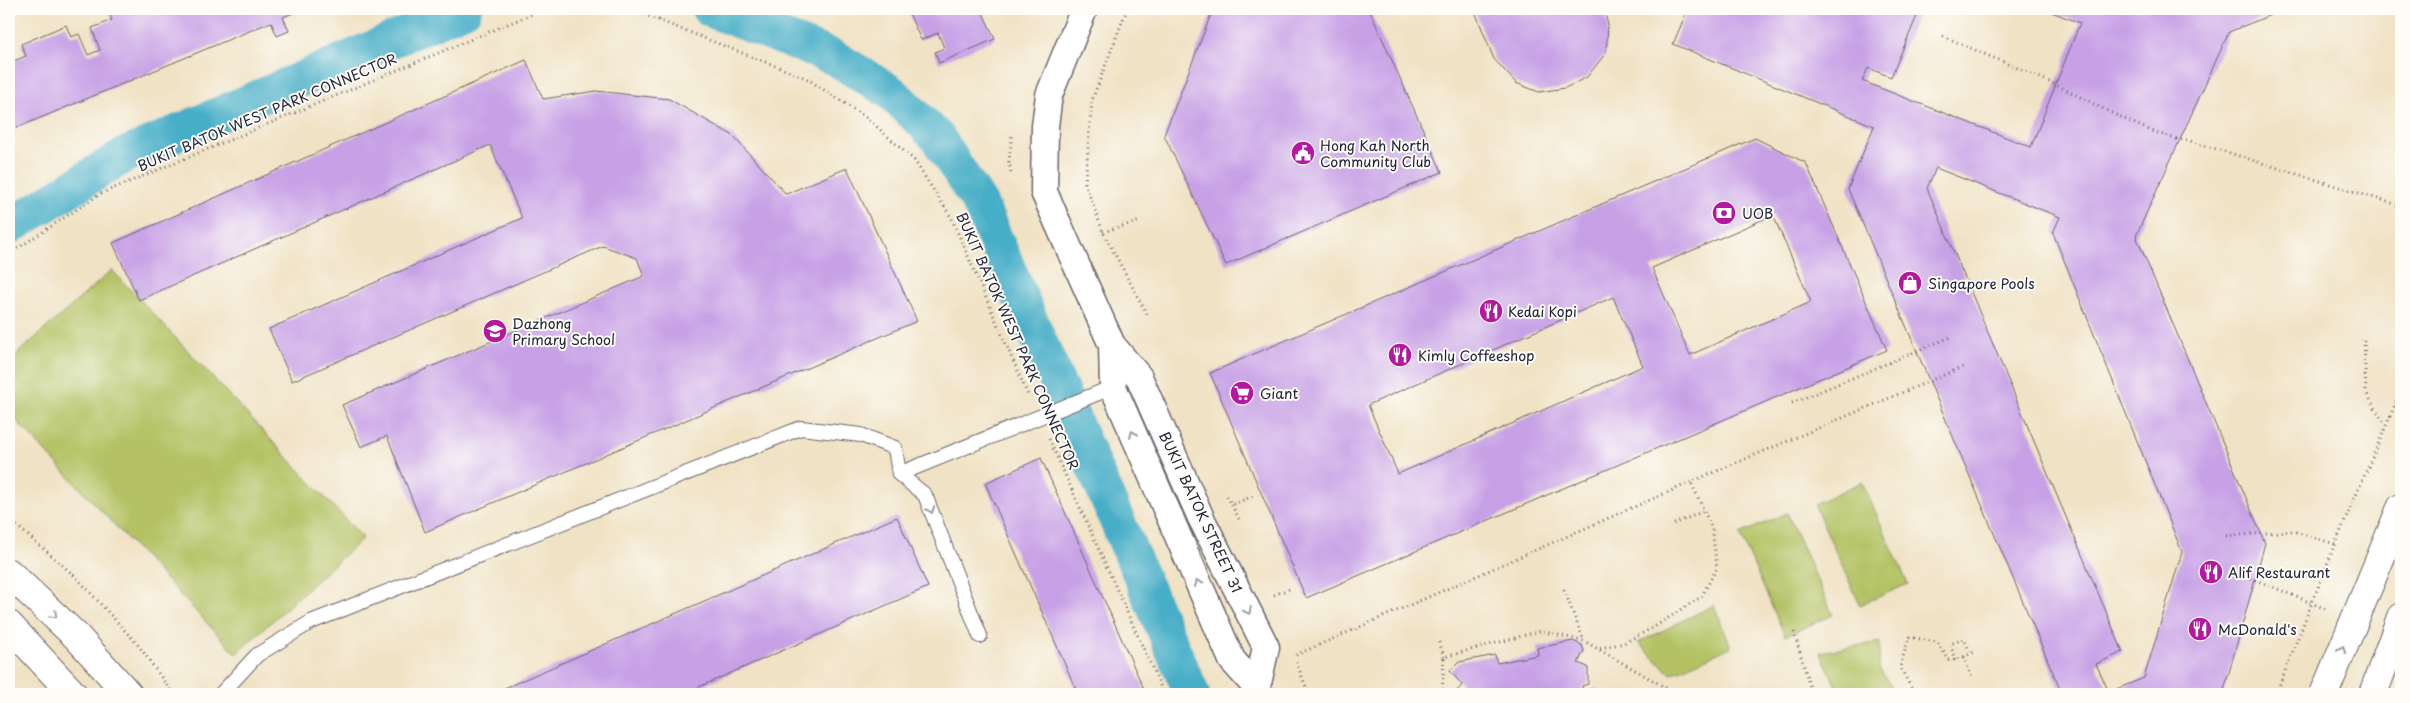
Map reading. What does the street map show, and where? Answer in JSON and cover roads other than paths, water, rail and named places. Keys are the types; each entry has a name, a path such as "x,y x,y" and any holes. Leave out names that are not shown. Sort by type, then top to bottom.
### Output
{"street":[{"name":"BUKIT BATOK STREET 31","path":"1084,9 1049,95 1045,126 1044,192 1112,345 1139,377 1201,518 1266,647 1258,691"},
{"name":"BUKIT BATOK STREET 31","path":"1112,345 1113,387 1232,660 1258,691"},
{"path":"2324,694 2401,508"},
{"path":"9,573 77,637 128,694"},
{"path":"2373,694 2401,618"},
{"path":"9,625 56,673 73,694"}],"lane":[{"path":"899,474 1139,377"},
{"path":"221,694 257,654 311,622 801,428 861,435 895,448 899,474 925,495 980,636"}],"waterway":[{"path":"9,227 123,156 464,9"},
{"path":"709,9 835,58 892,93 937,137 980,204 1192,694"}],"place":[{"name":"Hong Kah North Community Club","path":"1303,153"},
{"name":"UOB","path":"1724,213"},
{"name":"Singapore Pools","path":"1910,283"},
{"name":"Kedai Kopi","path":"1491,311"},
{"name":"Dazhong Primary School","path":"495,331"},
{"name":"Kimly Coffeeshop","path":"1400,355"},
{"name":"Giant","path":"1242,393"},
{"name":"Alif Restaurant","path":"2211,572"},
{"name":"McDonald's","path":"2200,629"}]}
